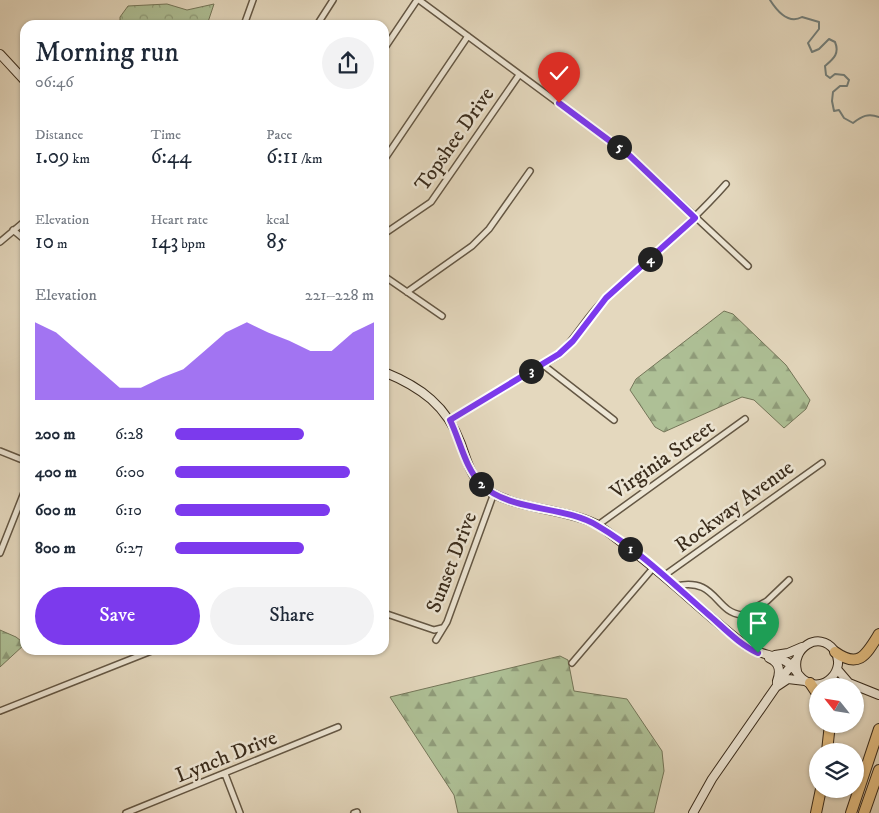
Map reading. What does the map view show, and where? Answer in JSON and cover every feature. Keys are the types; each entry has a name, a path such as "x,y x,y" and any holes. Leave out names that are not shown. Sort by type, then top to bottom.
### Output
{"highway":[{"path":"835,652 850,660 860,659 869,650 879,634"},
{"path":"851,813 879,729"},
{"path":"864,813 879,770"},
{"path":"816,813 818,798"}],"main road":[{"path":"0,54 20,76"},
{"path":"389,374 424,392 436,402 450,420 472,473 482,485 494,494 571,514 598,526 654,567 742,643 778,664 779,674 774,688"},
{"path":"762,655 788,653 806,644 820,642 827,644 838,658 837,670 830,678"},
{"path":"693,813 712,779 774,688 795,665 798,653 806,644"},
{"path":"762,655 795,665 809,682"},
{"path":"837,670 849,683 877,695"},
{"path":"774,688 788,679 797,679 809,683"},
{"path":"864,692 877,695"}],"street":[{"path":"246,20 253,0"},
{"path":"319,20 333,0"},
{"path":"389,42 418,0 630,156 748,266"},
{"path":"389,153 468,36"},
{"name":"Topshee Drive","path":"389,231 431,202 519,74"},
{"path":"407,292 472,246 489,229 530,171"},
{"path":"450,420 559,354 573,341 606,298 695,218 726,184"},
{"path":"0,242 20,225"},
{"path":"13,230 20,236"},
{"path":"389,279 442,316"},
{"path":"542,364 614,420"},
{"name":"Virginia Street","path":"598,526 745,419"},
{"path":"0,451 20,460"},
{"name":"Rockway Avenue","path":"665,576 822,463"},
{"name":"Sunset Drive","path":"436,640 447,622 494,494"},
{"path":"0,553 20,503"},
{"path":"572,663 654,567"},
{"path":"676,586 688,584 701,586 731,611 742,615 767,601 789,580"},
{"path":"389,615 434,630 442,628"},
{"path":"0,712 142,655"},
{"name":"Lynch Drive","path":"126,813 338,727"},
{"path":"225,774 240,813"}],"green space":[{"path":"167,4 187,10 214,4 209,20 120,20 128,6"},
{"path":"724,311 733,314 786,365 810,400 806,409 784,428 754,400 742,397 664,432 655,427 630,390 636,379"},
{"path":"0,630 20,640 20,649 0,667"},
{"path":"560,656 568,660 574,691 627,699 662,751 664,771 654,813 458,813 454,795 390,697"}],"waterway":[{"path":"770,0 783,16 792,19 802,17 819,22 819,29 808,43 812,52 819,49 829,39 835,42 837,50 833,58 825,66 826,75 830,78 835,74 844,75 849,80 847,86 840,86 833,92 834,111 839,110 844,118 853,123 865,116 879,117"}],"route":[{"path":"559,103 590,124 630,156 695,218 606,298 594,311 573,341 559,354 450,420 470,468 476,479 488,490 504,498 571,514 598,526 665,576 726,630 758,653"}]}
